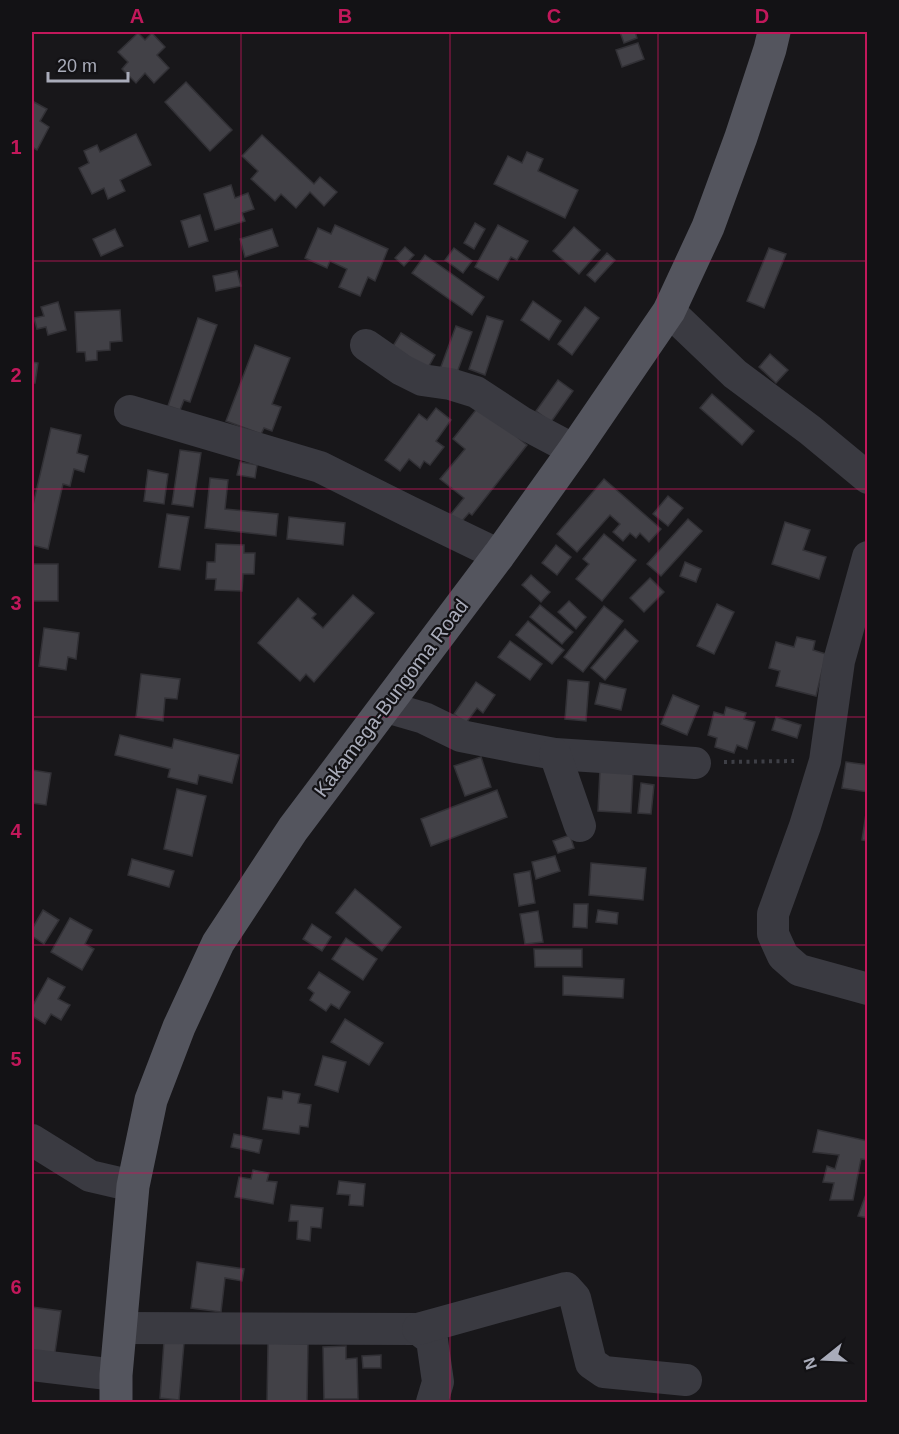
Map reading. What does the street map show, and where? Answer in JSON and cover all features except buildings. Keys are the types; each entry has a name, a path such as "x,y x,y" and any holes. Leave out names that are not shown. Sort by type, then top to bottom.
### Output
{"main road":[{"name":"Kakamega-Bungoma Road","path":"116,1389 133,1186 151,1100 179,1028 219,943 293,829 499,555 669,311 708,227 741,137 774,32"}],"street":[{"path":"669,311 735,374 810,430 867,478"},
{"path":"366,345 402,370 422,380 450,384 476,392 523,423 574,450"},
{"path":"130,411 320,467 499,555"},
{"path":"867,557 839,661 825,762 773,914 773,934 783,956 799,970 867,989"},
{"path":"386,707 424,718 461,736 555,754 695,763"},
{"path":"555,754 580,825"},
{"path":"32,1140 90,1176 133,1186"},
{"path":"120,1328 418,1329 567,1288 575,1298 591,1364 604,1372 686,1380"},
{"path":"418,1329 432,1340 438,1382 432,1402"},
{"path":"32,1365 116,1389"}],"path":[{"path":"695,763 825,762"}]}
